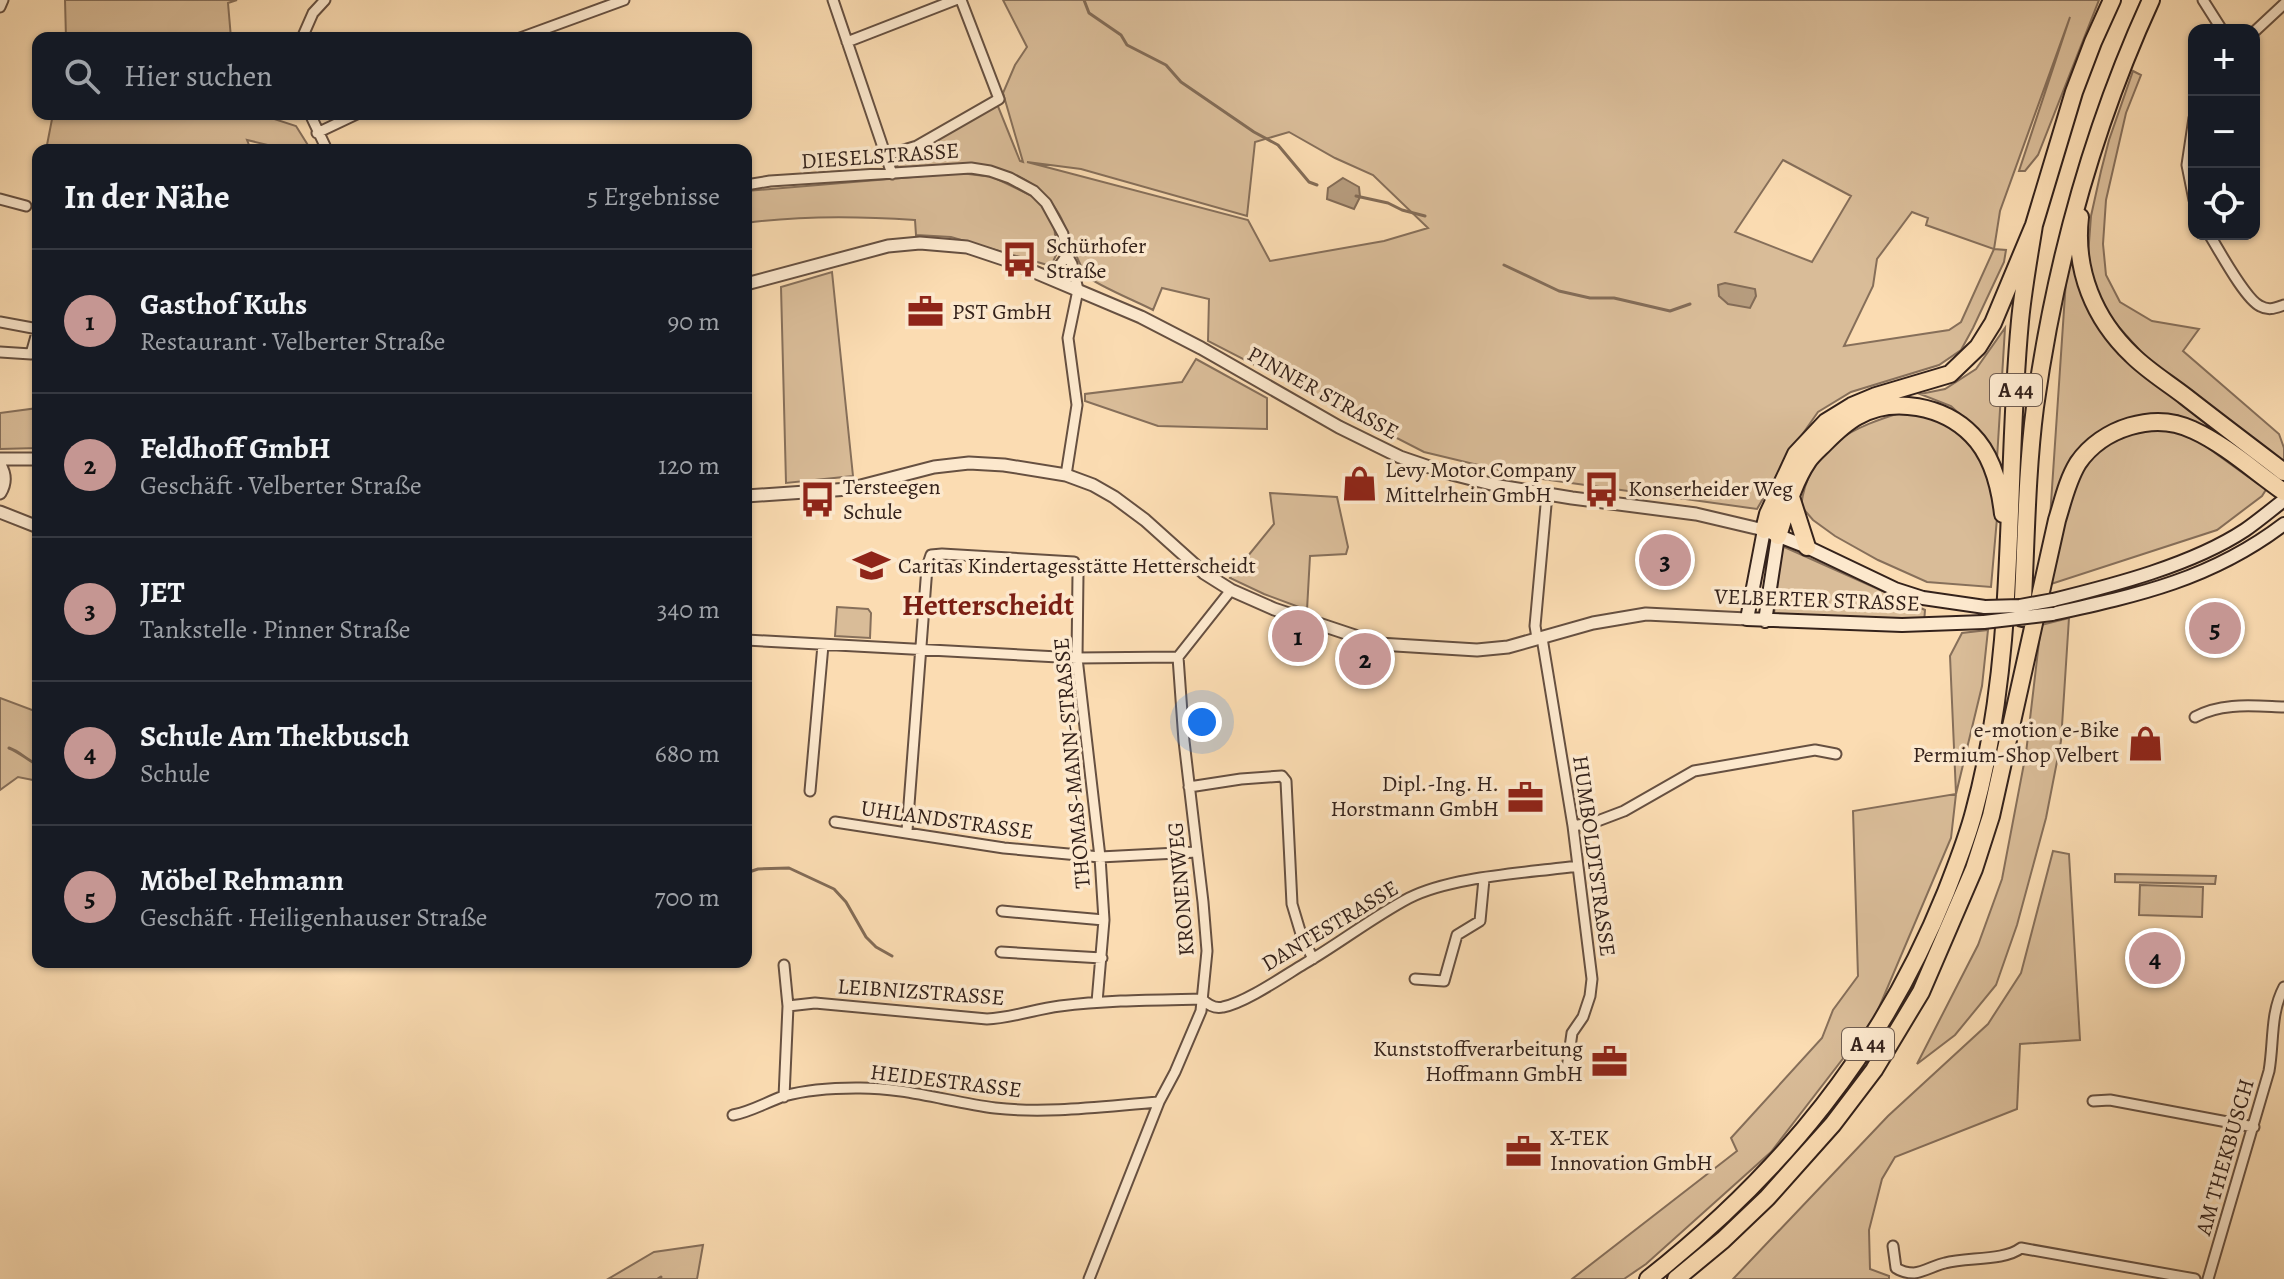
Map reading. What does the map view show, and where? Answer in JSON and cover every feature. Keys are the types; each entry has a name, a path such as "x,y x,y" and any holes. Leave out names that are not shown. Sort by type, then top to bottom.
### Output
{"highway":[{"name":"A 44","path":"1648,1279 1716,1221 1818,1114 1857,1061 1902,989 1956,867 1974,813 1989,747 2003,641 2020,320 2034,225 2074,92 2112,0"},
{"name":"A 44","path":"1676,1279 1723,1240 1799,1165 1874,1070 1921,992 1974,869 1991,816 2013,712 2021,635 2035,408 2064,246 2107,103 2151,0"},
{"path":"2090,156 2078,237 2086,283 2101,317 2133,356 2280,466"},
{"path":"1771,533 1768,514 1796,454 1826,422 1876,396 1950,374 1978,347 1993,323 2034,225"},
{"path":"1771,533 1808,460 1838,429 1860,414 1911,405 1954,421 1972,434 1985,451 1995,474 2002,505 2008,556"},
{"path":"2013,712 2067,483 2089,450 2108,435 2126,427 2145,423 2180,425 2225,449 2284,492"},
{"path":"1791,497 1807,547"}],"main road":[{"path":"2053,607 2149,574 2219,545 2244,531 2284,500"},
{"path":"2053,607 2144,593 2174,583 2226,561 2284,524"},
{"name":"PINNER STRASSE","path":"1771,533 1895,589 1923,598 1985,607 2053,607"},
{"path":"1747,619 1771,533"},
{"path":"1765,621 1771,533"},
{"path":"2266,537 2284,533"},
{"name":"VELBERTER STRASSE","path":"1747,619 1902,625 1984,622 2053,607"}],"street":[{"path":"0,7 3,0"},
{"path":"305,32 313,13 325,0"},
{"path":"536,32 624,0"},
{"path":"833,0 892,174"},
{"path":"847,42 958,0 999,99 917,146 887,155"},
{"path":"2203,0 2218,24"},
{"path":"2260,26 2284,4"},
{"path":"312,120 323,144"},
{"path":"317,133 344,120"},
{"name":"DIESELSTRASSE","path":"752,184 971,168 1010,178 1034,191 1058,222 1078,290"},
{"path":"0,199 26,206"},
{"path":"2213,240 2258,306 2272,309 2284,305"},
{"name":"PINNER STRASSE","path":"752,282 888,246 920,243 967,247 1141,317 1339,427 1400,457 1499,486 1696,514 1771,533"},
{"path":"1044,276 1055,272 1067,255"},
{"path":"1066,475 1077,405 1068,338 1078,290"},
{"path":"0,322 32,328"},
{"path":"0,352 31,354 32,350"},
{"path":"0,493 5,482 0,462 32,459"},
{"name":"VELBERTER STRASSE","path":"752,496 849,489 934,467 969,463 1066,475 1114,497 1145,520 1204,573 1231,590 1274,609 1379,644 1477,650 1508,647 1593,623 1646,614 1747,619"},
{"path":"1540,638 1535,626 1547,494"},
{"path":"0,512 32,525"},
{"name":"THOMAS-MANN-STRASSE","path":"922,649 927,567 931,555 1074,562 1078,574 1077,658 1100,857 1104,920 1097,1002"},
{"path":"752,640 1077,658 1178,657 1231,590"},
{"name":"HUMBOLDTSTRASSE","path":"1540,638 1573,826 1592,979 1583,1017 1572,1033 1566,1076"},
{"path":"810,791 823,645"},
{"path":"907,831 922,649"},
{"name":"KRONENWEG","path":"1089,1279 1159,1102 1201,1011 1207,951 1178,657"},
{"path":"2195,717 2210,709 2284,707"},
{"path":"1573,826 1624,811 1694,771 1815,750 1836,754"},
{"path":"1189,787 1282,776 1286,781 1292,904 1313,959"},
{"name":"UHLANDSTRASSE","path":"835,822 1004,848 1100,857 1197,852"},
{"name":"DANTESTRASSE","path":"1202,999 1210,1006 1222,1008 1251,995 1409,898 1431,889 1577,866"},
{"path":"1415,979 1444,981 1457,935 1480,921 1484,879"},
{"path":"1002,911 1104,920"},
{"path":"1001,952 1102,958"},
{"path":"784,965 788,1006 784,1097"},
{"name":"AM THEKBUSCH","path":"2208,1279 2254,1127 2271,1059 2275,1010 2282,992"},
{"path":"1097,1002 1202,999"},
{"name":"LEIBNIZSTRASSE","path":"788,1006 815,1003 987,1019 1097,1002"},
{"name":"HEIDESTRASSE","path":"733,1115 784,1097 860,1088 1028,1110 1159,1102"},
{"path":"2093,1101 2110,1100 2254,1127"},
{"path":"1893,1246 1896,1268 1909,1273 1962,1259 2013,1254 2021,1248 2195,1279"}],"shaded area":[{"path":"65,0 237,0 228,3 230,32 66,32"},
{"path":"1003,0 2099,0 2038,155 2025,171 2019,171 2070,17 2000,211 1994,249 2006,250 2004,262 1961,350 1939,365 1851,392 1818,412 1757,509 1528,477 1424,452 1208,341 1209,299 1162,288 1153,310 1091,279 1079,261 1059,214 1044,195 1027,181 988,167 943,165 898,168 895,155 997,104 1023,162 1003,93 1027,47","holes":["1289,132 1373,175 1428,228 1384,241 1270,261 1248,220 1027,162 1081,169 1247,216 1255,142","1783,160 1851,196 1812,262 1735,232","1912,212 1928,218 1926,225 1994,249 1961,322 1949,330 1844,346 1873,286 1877,259"]},
{"path":"2133,71 2141,75 2126,113 2106,200 2103,244 2106,275 2120,302 2152,321 2199,329 2183,351 2279,434 2284,461 2262,496 2217,530 2048,585 2073,485 2092,455 2113,435 2144,428 2186,432 2258,484 2272,468 2196,397 2143,354 2108,315 2087,269 2091,216 2101,171"},
{"path":"52,120 278,120 296,126 307,144 264,144 247,140 249,144 47,144"},
{"path":"960,173 993,177 1038,199 1054,225 1057,253 1051,266 951,237 916,235 915,220 830,217 752,222 752,190"},
{"path":"1343,178 1359,187 1360,197 1354,209 1327,199 1328,188"},
{"path":"2074,245 2107,332 2251,452 2177,415 2108,426 2086,446 2050,518 2066,280"},
{"path":"832,272 853,476 786,483 781,287"},
{"path":"1725,283 1755,289 1756,296 1750,308 1728,304 1719,296 1718,285"},
{"path":"2005,328 1997,459 1979,432 1951,406 1920,394 1945,389 1976,369"},
{"path":"1196,359 1267,398 1267,429 1158,426 1085,401 1085,394 1182,382"},
{"path":"32,409 32,448 0,449 0,413"},
{"path":"1906,411 1948,421 1969,440 1989,475 1997,518 1991,587 1927,582 1835,536 1813,520 1801,506 1813,467 1837,441 1869,424"},
{"path":"1270,493 1337,497 1348,547 1346,554 1310,556 1307,610 1230,578 1274,524"},
{"path":"1782,546 1925,610 1924,623 1774,614"},
{"path":"837,607 868,609 871,613 870,638 835,636"},
{"path":"2069,618 2061,741 2046,818 2017,925 1996,985 1955,1035 1917,1064 1978,945 2002,879 2026,753 2041,625"},
{"path":"1988,630 1982,686 1956,794 1950,656 1962,633"},
{"path":"0,698 32,710 32,780 18,777 0,790"},
{"path":"1956,794 1951,838 1875,1017 1771,1152 1646,1264 1624,1279 1572,1279 1737,1151 1731,1138 1822,1038 1833,1010 1858,976 1853,811"},
{"path":"2053,851 2069,854 2080,1040 2020,1044 2017,1109 1895,1157 1882,1179 1869,1230 1870,1269 1889,1276 1889,1279 1733,1279 1888,1116 1988,1024 2021,973"},
{"path":"2115,874 2216,876 2215,884 2115,882"},
{"path":"2140,885 2203,887 2202,917 2139,915"},
{"path":"703,1245 697,1279 608,1279 654,1252"}],"waterway":[{"path":"1084,0 1089,13 1121,35 1127,45 1166,65 1181,82 1278,145 1309,182 1317,185"},
{"path":"1356,196 1425,216"},
{"path":"1504,265 1559,291 1590,298 1614,298 1670,311 1690,304"},
{"path":"9,748 32,761"},
{"path":"752,871 789,868 834,889 846,902 866,937 892,956"}],"place":[{"name":"Schürhofer Straße","path":"1020,259"},
{"name":"PST GmbH","path":"926,312"},
{"name":"Levy Motor Company Mittelrhein GmbH","path":"1359,483"},
{"name":"Konserheider Weg","path":"1602,489"},
{"name":"Tersteegen Schule","path":"817,500"},
{"name":"JET","path":"1665,560"},
{"name":"Caritas Kindertagesstätte Hetterscheidt","path":"872,566"},
{"name":"Möbel Rehmann","path":"2215,628"},
{"name":"Gasthof Kuhs","path":"1298,636"},
{"name":"Feldhoff GmbH","path":"1365,659"},
{"name":"e-motion e-Bike Permium-Shop Velbert","path":"2145,743"},
{"name":"Dipl.-Ing. H. Horstmann GmbH","path":"1525,797"},
{"name":"Schule Am Thekbusch","path":"2155,958"},
{"name":"Kunststoffverarbeitung Hoffmann GmbH","path":"1609,1062"},
{"name":"X-TEK Innovation GmbH","path":"1524,1151"}],"district":[{"name":"Hetterscheidt","path":"988,605"}]}
